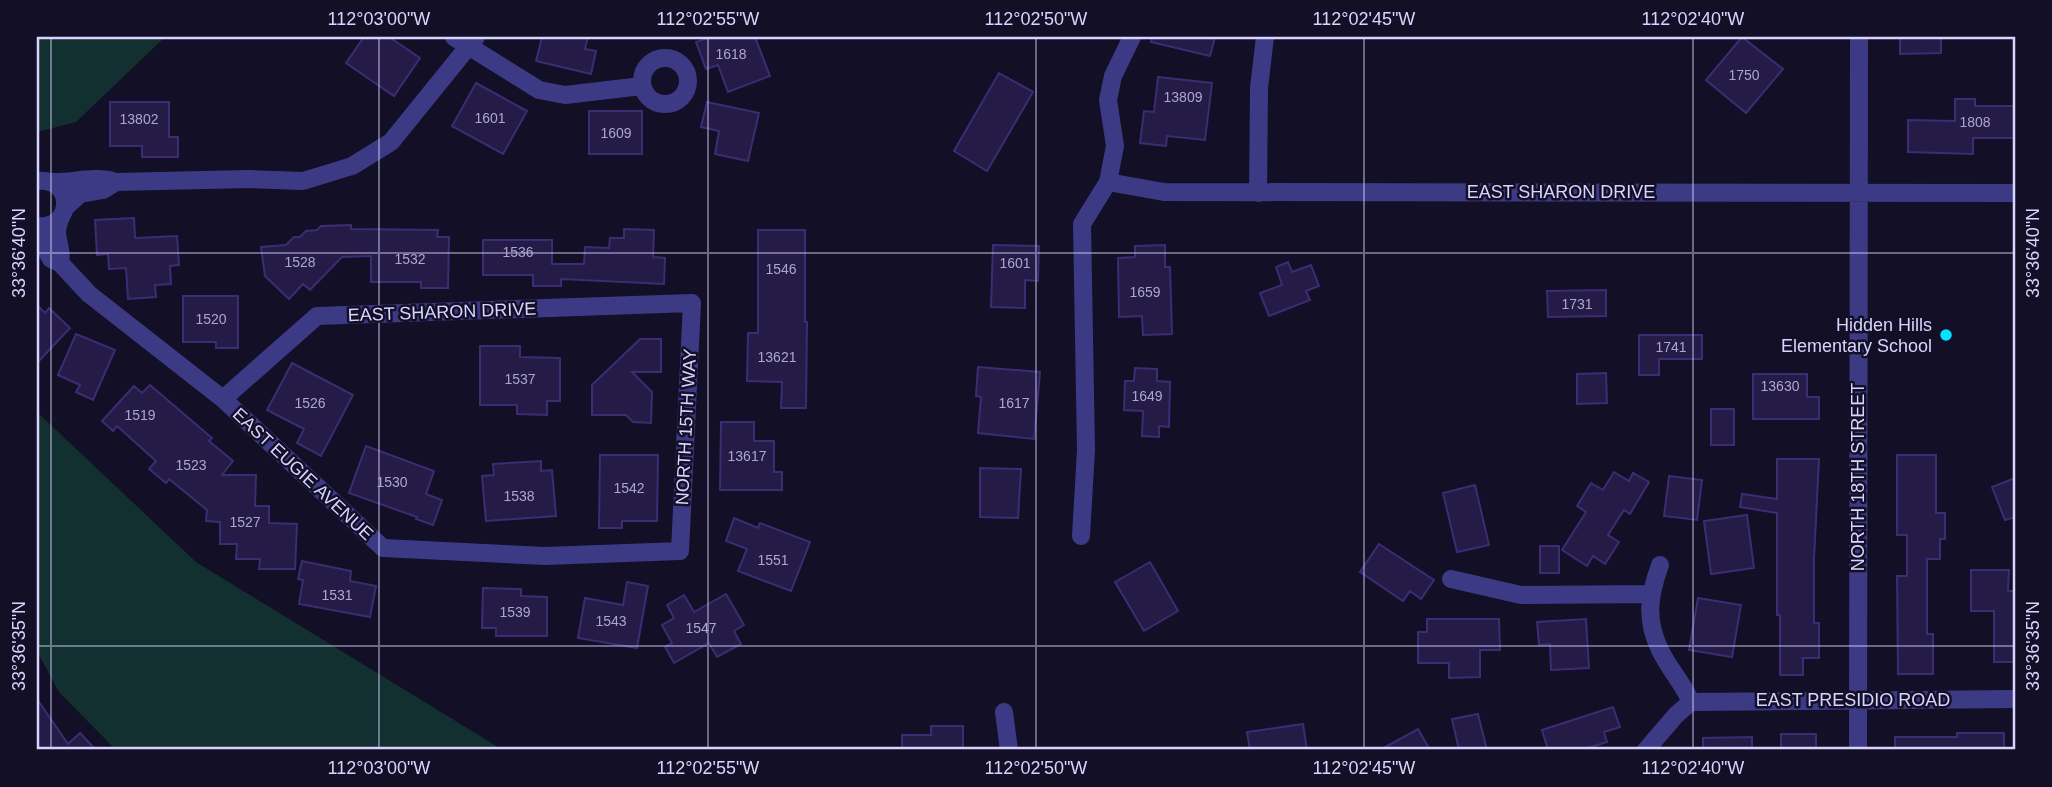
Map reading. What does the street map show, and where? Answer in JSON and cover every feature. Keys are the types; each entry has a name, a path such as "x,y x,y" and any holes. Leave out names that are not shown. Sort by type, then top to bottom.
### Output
{"street":[{"path":"454,37 473,42 539,90 565,95 642,86"},
{"path":"1081,536 1086,450 1082,224 1108,182 1115,146 1108,100 1113,76 1132,37"},
{"path":"1258,193 1259,88 1265,37"},
{"name":"NORTH 18TH STREET","path":"1858,750 1859,37"},
{"path":"44,181 64,183 103,178 116,182 248,179 303,181 352,166 391,142 473,42"},
{"path":"44,181 64,195 63,213 55,230 60,263"},
{"path":"37,226 49,226 80,194 103,190 116,182"},
{"name":"EAST SHARON DRIVE","path":"1108,182 1164,192 2015,193"},
{"name":"EAST EUGIE AVENUE","path":"37,234 51,259 60,263 89,294 223,399 383,548 545,556 681,551"},
{"name":"EAST SHARON DRIVE","path":"223,399 317,316 692,303"},
{"name":"NORTH 15TH WAY","path":"681,551 692,303"},
{"path":"1646,750 1691,702 1684,686 1660,650 1651,620 1650,594 1660,565"},
{"path":"1451,579 1521,594 1650,594"},
{"name":"EAST PRESIDIO ROAD","path":"1691,702 2015,699"},
{"path":"1004,712 1009,750"}],"green space":[{"path":"37,37 165,37 76,122 37,132"},
{"path":"37,412 196,562 503,750 116,750 59,692 37,651"}],"building":[{"path":"364,37 389,37 420,58 394,96 346,63"},
{"path":"542,37 588,37 585,49 596,51 591,74 536,61"},
{"path":"711,37 755,37 770,76 728,92 718,65 706,69 696,42"},
{"path":"1152,37 1215,37 1210,56 1151,42"},
{"path":"1742,37 1783,69 1746,113 1706,80"},
{"path":"1900,37 1941,37 1941,53 1900,54"},
{"path":"999,73 1033,92 987,171 954,151"},
{"path":"1158,77 1212,83 1205,140 1167,136 1166,146 1140,143 1144,111 1154,112"},
{"path":"476,83 527,111 503,154 452,126"},
{"path":"1955,99 1975,99 1975,106 2015,106 2015,138 1973,138 1973,154 1908,152 1908,120 1955,121"},
{"path":"110,102 169,102 169,137 178,137 178,157 142,157 142,146 110,146"},
{"path":"707,102 759,113 748,161 715,154 719,131 701,127"},
{"path":"589,111 642,111 642,154 589,154"},
{"path":"134,218 135,238 177,236 179,265 170,266 171,284 155,285 156,297 128,299 126,268 109,269 108,254 97,255 95,220"},
{"path":"351,225 351,229 438,230 437,237 449,237 448,288 421,288 421,282 371,282 371,256 342,257 310,290 303,284 289,299 265,276 261,247 286,245 294,237 300,237 306,231 317,230 321,226"},
{"path":"624,229 654,230 653,257 665,258 664,284 561,279 561,286 533,286 533,275 483,275 483,240 552,240 552,264 584,264 585,247 609,248 610,238 624,238"},
{"path":"758,230 805,230 806,408 781,408 782,382 747,381 748,333 758,333"},
{"path":"993,245 1039,246 1038,281 1025,280 1025,308 991,307"},
{"path":"1165,245 1165,267 1170,267 1172,334 1143,335 1142,316 1119,317 1118,258 1135,257 1135,246"},
{"path":"1288,262 1292,272 1311,265 1319,286 1306,291 1310,300 1269,316 1260,293 1282,285 1276,267"},
{"path":"1606,290 1606,316 1548,317 1547,291"},
{"path":"183,296 238,296 238,348 216,348 216,342 183,342"},
{"path":"37,305 45,313 49,308 70,328 37,363"},
{"path":"76,334 115,350 93,400 76,392 80,385 58,375"},
{"path":"1639,335 1702,335 1702,359 1659,359 1659,375 1639,375"},
{"path":"640,339 661,339 661,372 632,372 652,392 651,423 633,422 626,415 592,415 592,385"},
{"path":"480,346 520,346 520,357 560,358 560,401 547,401 547,415 517,414 517,405 480,405"},
{"path":"292,363 353,395 321,456 297,443 304,429 267,410"},
{"path":"978,367 1040,372 1034,439 978,433 981,397 976,396"},
{"path":"1135,368 1157,369 1157,381 1170,382 1169,427 1159,426 1159,437 1142,436 1143,411 1124,410 1125,381 1134,381"},
{"path":"1606,373 1607,403 1577,404 1577,374"},
{"path":"1753,374 1807,374 1807,397 1819,397 1819,419 1753,419"},
{"path":"150,385 212,438 209,441 233,461 222,475 256,475 255,506 269,506 269,523 297,524 295,569 259,569 260,559 236,559 237,544 220,544 220,522 206,521 207,510 169,479 166,483 149,469 156,461 117,426 113,431 102,421 134,386 142,393"},
{"path":"1711,409 1734,409 1734,445 1711,445"},
{"path":"721,422 754,422 754,441 774,441 774,472 782,472 782,490 720,490"},
{"path":"366,446 434,471 426,494 442,500 433,525 349,493"},
{"path":"600,455 658,455 657,521 622,521 622,528 599,528"},
{"path":"1897,455 1936,455 1936,513 1945,513 1945,539 1940,539 1940,559 1927,559 1927,634 1933,634 1933,674 1898,674 1897,576 1907,576 1907,535 1897,535"},
{"path":"1777,459 1819,459 1814,623 1819,623 1819,658 1803,658 1803,675 1780,675 1777,513 1740,507 1742,494 1777,499"},
{"path":"541,461 541,471 552,470 556,516 486,521 482,476 494,475 493,464"},
{"path":"980,468 1021,469 1018,518 980,517"},
{"path":"1614,472 1629,481 1633,473 1649,482 1630,514 1624,510 1608,535 1619,542 1605,564 1593,556 1587,566 1562,550 1586,512 1577,506 1591,483 1603,490"},
{"path":"1669,476 1702,480 1697,520 1664,516"},
{"path":"2015,478 2015,517 2005,520 1992,487"},
{"path":"1475,485 1489,545 1457,552 1443,493"},
{"path":"1747,515 1754,568 1711,574 1704,521"},
{"path":"734,518 758,528 760,523 810,542 791,591 738,571 747,549 726,541"},
{"path":"1379,544 1434,580 1421,599 1410,591 1403,601 1360,572"},
{"path":"1540,546 1559,546 1559,573 1540,573"},
{"path":"302,561 351,571 350,581 376,586 370,617 299,604 303,580 298,579"},
{"path":"1150,562 1178,611 1144,631 1115,582"},
{"path":"1971,570 2009,570 2008,591 2015,591 2015,662 1994,662 1994,611 1971,611"},
{"path":"627,582 648,586 637,648 578,638 585,598 623,605"},
{"path":"483,588 521,589 521,596 547,597 547,636 496,636 496,628 482,628"},
{"path":"726,594 744,625 734,631 741,644 717,657 709,643 674,663 665,647 672,643 662,625 674,618 667,605 684,595 694,612"},
{"path":"1698,598 1741,605 1732,657 1689,650"},
{"path":"1427,619 1499,619 1500,650 1480,650 1480,677 1449,678 1449,663 1418,663 1418,632 1427,632"},
{"path":"1586,619 1589,668 1551,670 1550,644 1539,645 1537,622"},
{"path":"37,699 68,744 80,733 96,750 37,750"},
{"path":"1613,707 1620,727 1604,732 1607,742 1581,750 1548,750 1542,730"},
{"path":"1478,714 1487,750 1459,750 1452,719"},
{"path":"1303,724 1307,750 1250,750 1247,732"},
{"path":"931,726 963,726 963,750 902,750 902,735 931,735"},
{"path":"1418,729 1430,750 1380,750"},
{"path":"1957,733 2004,733 2004,750 1895,750 1895,737 1957,737"},
{"path":"1781,734 1816,734 1816,750 1781,750"},
{"path":"1752,737 1752,750 1703,750 1703,738"}],"place":[{"name":"Hidden Hills Elementary School","path":"1946,335"}]}
